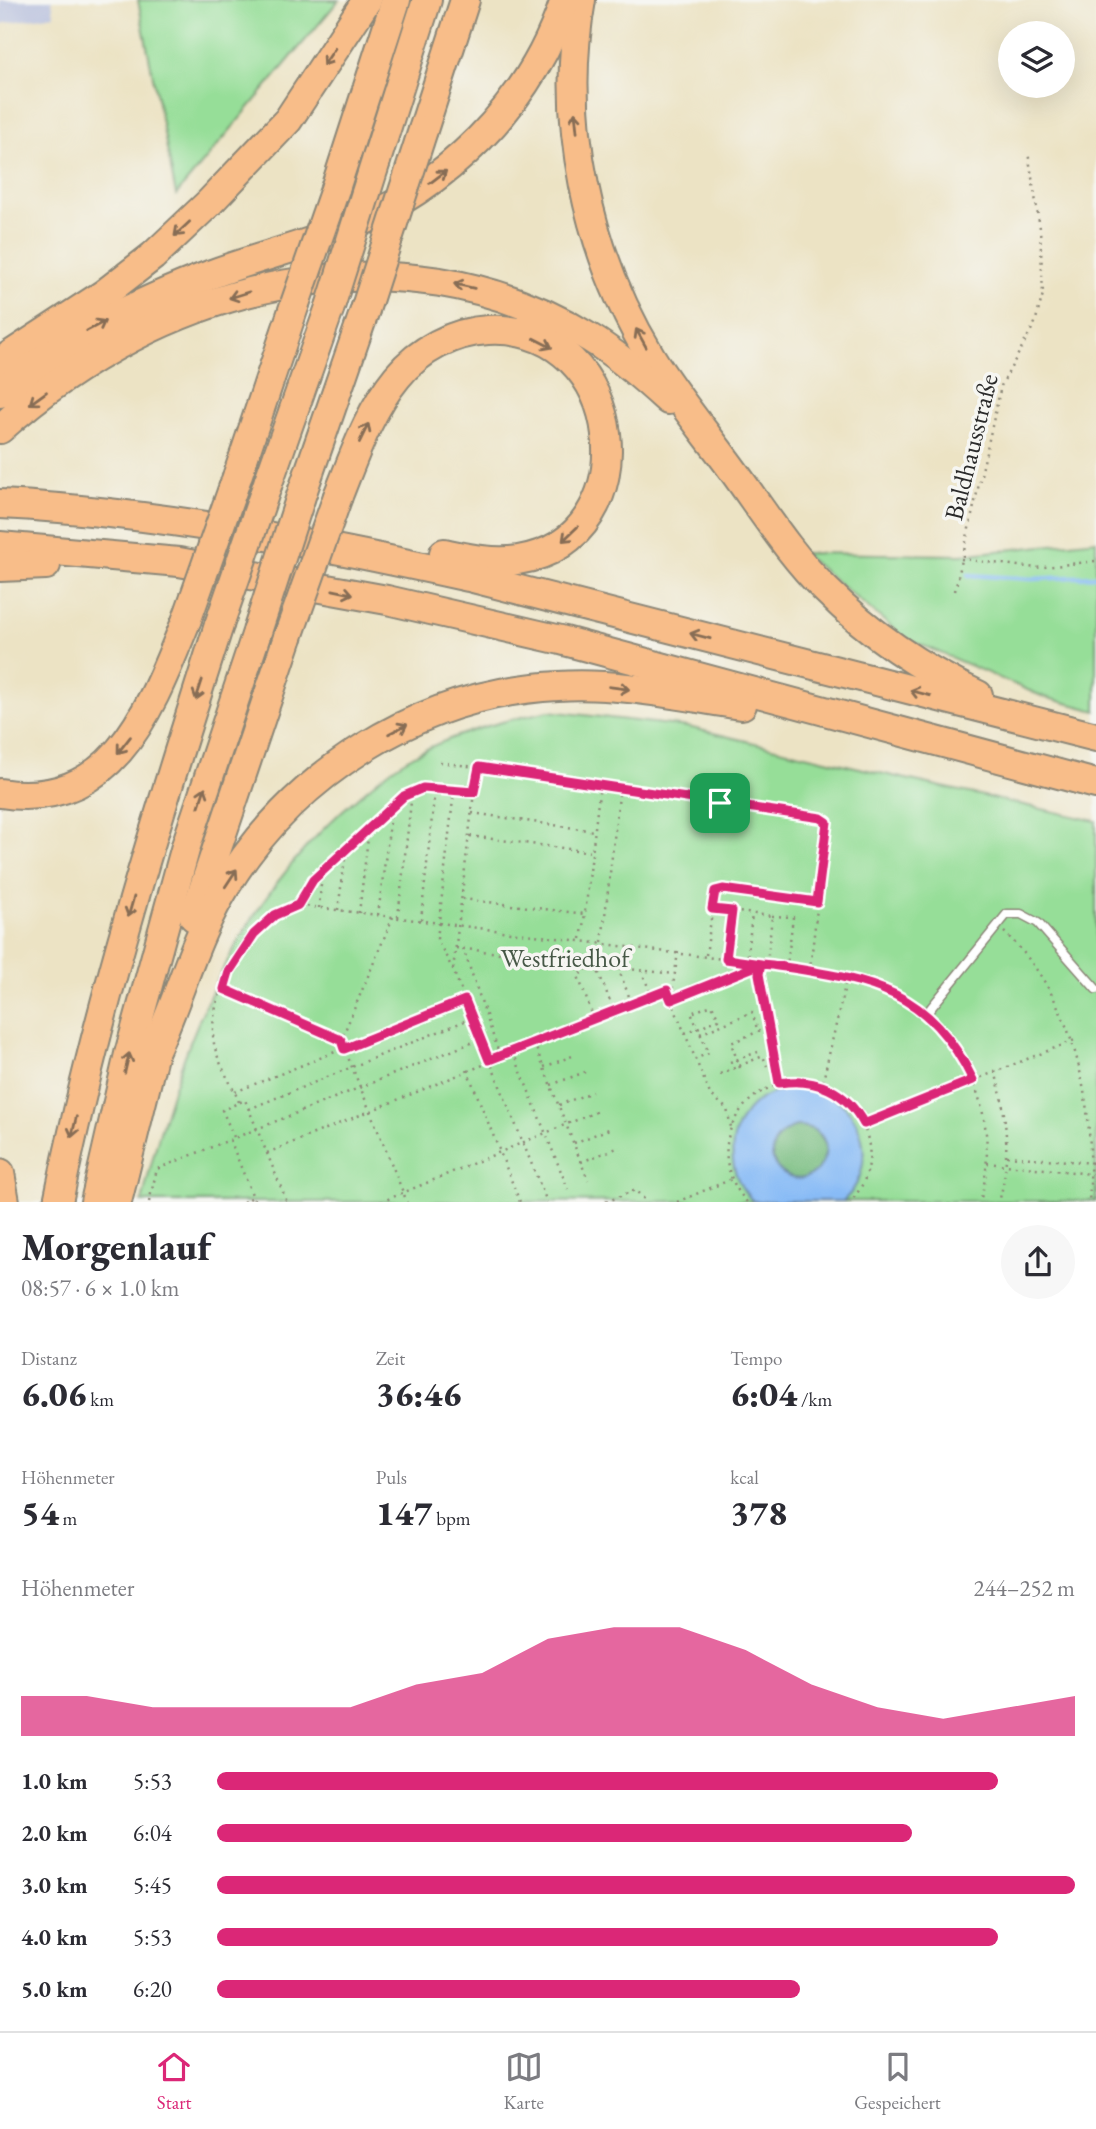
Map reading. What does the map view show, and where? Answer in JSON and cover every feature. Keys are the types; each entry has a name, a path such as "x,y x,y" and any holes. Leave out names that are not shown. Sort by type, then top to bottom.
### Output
{"highway":[{"path":"0,362 114,286 153,256 211,202 288,120 367,0"},
{"path":"0,793 28,798 62,792 90,779 113,760 137,729 162,680 187,619 237,477 396,0"},
{"path":"58,1202 93,1045 151,838 219,625 330,307 427,0"},
{"path":"95,1202 129,1054 179,872 465,0"},
{"path":"0,393 55,352 117,316 214,274 342,230 423,188 456,163 488,131 518,93 545,48 565,0"},
{"path":"581,0 572,63 575,117 584,186 600,248 626,312 652,358 795,555 824,589 857,619 936,676 1034,722"},
{"path":"0,429 27,406 93,361 181,316 270,286 319,278 363,276 457,285 509,299 550,317 590,338 628,365 707,435"},
{"path":"117,1202 165,1007 288,637 338,496 364,431 396,378 420,355 463,334 499,330 518,332 554,348 584,377 605,419 608,435 607,464 597,496 570,535 535,556 502,562 481,560 335,533 293,540"},
{"path":"0,504 147,518 293,540 469,577 1096,737"},
{"path":"0,546 179,562 317,586 470,619 1096,784"},
{"path":"0,567 179,562"},
{"path":"154,1052 175,1007 209,916 252,848 319,778 349,756 416,720 508,690 600,685 873,724"},
{"path":"0,1173 5,1202"}],"lane":[{"path":"926,1014 1007,914 1020,914 1038,923 1096,989"}],"path":[{"name":"Baldhausstraße","path":"955,591 1000,386 1035,323 1043,294 1041,228 1028,152"},
{"path":"961,559 1037,568 1096,561"},
{"path":"440,762 821,818 827,822 810,970"},
{"path":"453,971 479,767"},
{"path":"581,940 600,785"},
{"path":"602,942 620,787"},
{"path":"239,1102 215,1047 214,1022 229,972 254,934 275,915 298,905 322,872 392,807 412,793 423,788 474,792"},
{"path":"421,920 435,789"},
{"path":"454,790 438,939 547,1202"},
{"path":"407,1202 341,1040 396,917 412,793"},
{"path":"378,915 392,807"},
{"path":"472,813 595,831"},
{"path":"359,913 369,829"},
{"path":"470,836 592,852"},
{"path":"338,910 346,850"},
{"path":"319,908 322,872"},
{"path":"706,956 715,891 723,889 817,902"},
{"path":"463,899 585,914"},
{"path":"298,905 678,952 810,970 872,983 926,1014 953,1044 973,1080 984,1117 987,1163 980,1202"},
{"path":"712,909 793,917 786,967"},
{"path":"726,959 732,911"},
{"path":"747,962 752,914"},
{"path":"766,964 772,916"},
{"path":"998,927 1021,948 1047,981 1065,1014 1074,1040 1088,1098 1094,1163 1089,1202"},
{"path":"456,948 544,958"},
{"path":"463,948 500,1056"},
{"path":"671,1000 678,952"},
{"path":"671,1000 761,964"},
{"path":"761,964 759,974 779,1083"},
{"path":"594,1019 578,976 585,968 596,966 675,974"},
{"path":"596,966 614,1011"},
{"path":"618,968 632,1004"},
{"path":"641,970 652,996"},
{"path":"822,1085 847,977"},
{"path":"224,989 341,1040"},
{"path":"267,1153 489,1060 667,990 710,1094 730,1115 731,1127 726,1148 732,1179 747,1202"},
{"path":"235,1092 465,1000"},
{"path":"685,1033 698,1028 719,1019 712,1005 691,1013 698,1028 700,1034 709,1053 695,1059"},
{"path":"700,1034 752,1012 758,1032"},
{"path":"249,1109 472,1018"},
{"path":"740,1067 731,1043 769,1027"},
{"path":"149,1202 157,1168 481,1039"},
{"path":"864,1124 1074,1040"},
{"path":"534,1042 588,1180"},
{"path":"513,1051 568,1189"},
{"path":"730,1062 758,1052"},
{"path":"544,1067 575,1055"},
{"path":"720,1074 762,1056 766,1066"},
{"path":"467,1070 520,1202"},
{"path":"995,1071 1004,1101 1007,1156 999,1202"},
{"path":"551,1085 585,1073"},
{"path":"731,1127 750,1099 779,1083 802,1081 822,1085 844,1097 864,1124 869,1140 868,1166 863,1182 850,1202"},
{"path":"559,1105 592,1092"},
{"path":"243,1202 254,1199 222,1110 245,1100 287,1202"},
{"path":"381,1202 499,1150 598,1111"},
{"path":"574,1143 609,1129"},
{"path":"581,1162 617,1149"},
{"path":"1007,1156 1094,1163"},
{"path":"987,1163 1093,1174"},
{"path":"677,1202 732,1179"},
{"path":"606,1202 635,1190 647,1202"}],"shaded area":[{"path":"0,0 52,0 54,15 0,24"}],"green space":[{"path":"138,0 339,0 176,195"},
{"path":"1096,540 1096,711 1044,697 905,638 802,553 961,555"},
{"name":"Westfriedhof","path":"549,711 688,727 1096,821 1096,1033 1092,1034 1096,1055 1096,1201 142,1202 173,1089 217,980 245,930 278,882 315,837 381,778 421,752 456,736 493,724"},
{"path":"799,1125 818,1133 826,1152 818,1171 799,1179 780,1171 772,1152 780,1133"}],"water":[{"path":"793,1087 829,1095 846,1108 855,1120 863,1148 863,1162 860,1177 843,1201 753,1201 738,1179 732,1153 737,1127 744,1115 762,1098","holes":["796,1126 813,1130 823,1138 826,1149 823,1161 816,1171 805,1177 793,1178 780,1171 772,1151 778,1138"]}],"waterway":[{"path":"968,575 1032,579 1096,576"}],"route":[{"path":"720,803 479,767 474,792 423,788 404,796 313,880 298,905 284,909 254,934 229,972 224,989 341,1040 344,1049 465,1000 489,1060 667,990 671,1000 761,964 772,965 872,983 918,1007 953,1044 973,1080 864,1124 852,1104 834,1090 813,1082 779,1083 759,974 761,964 726,959 732,911 712,909 715,891 723,889 817,902 827,822 821,818 720,803"}]}
